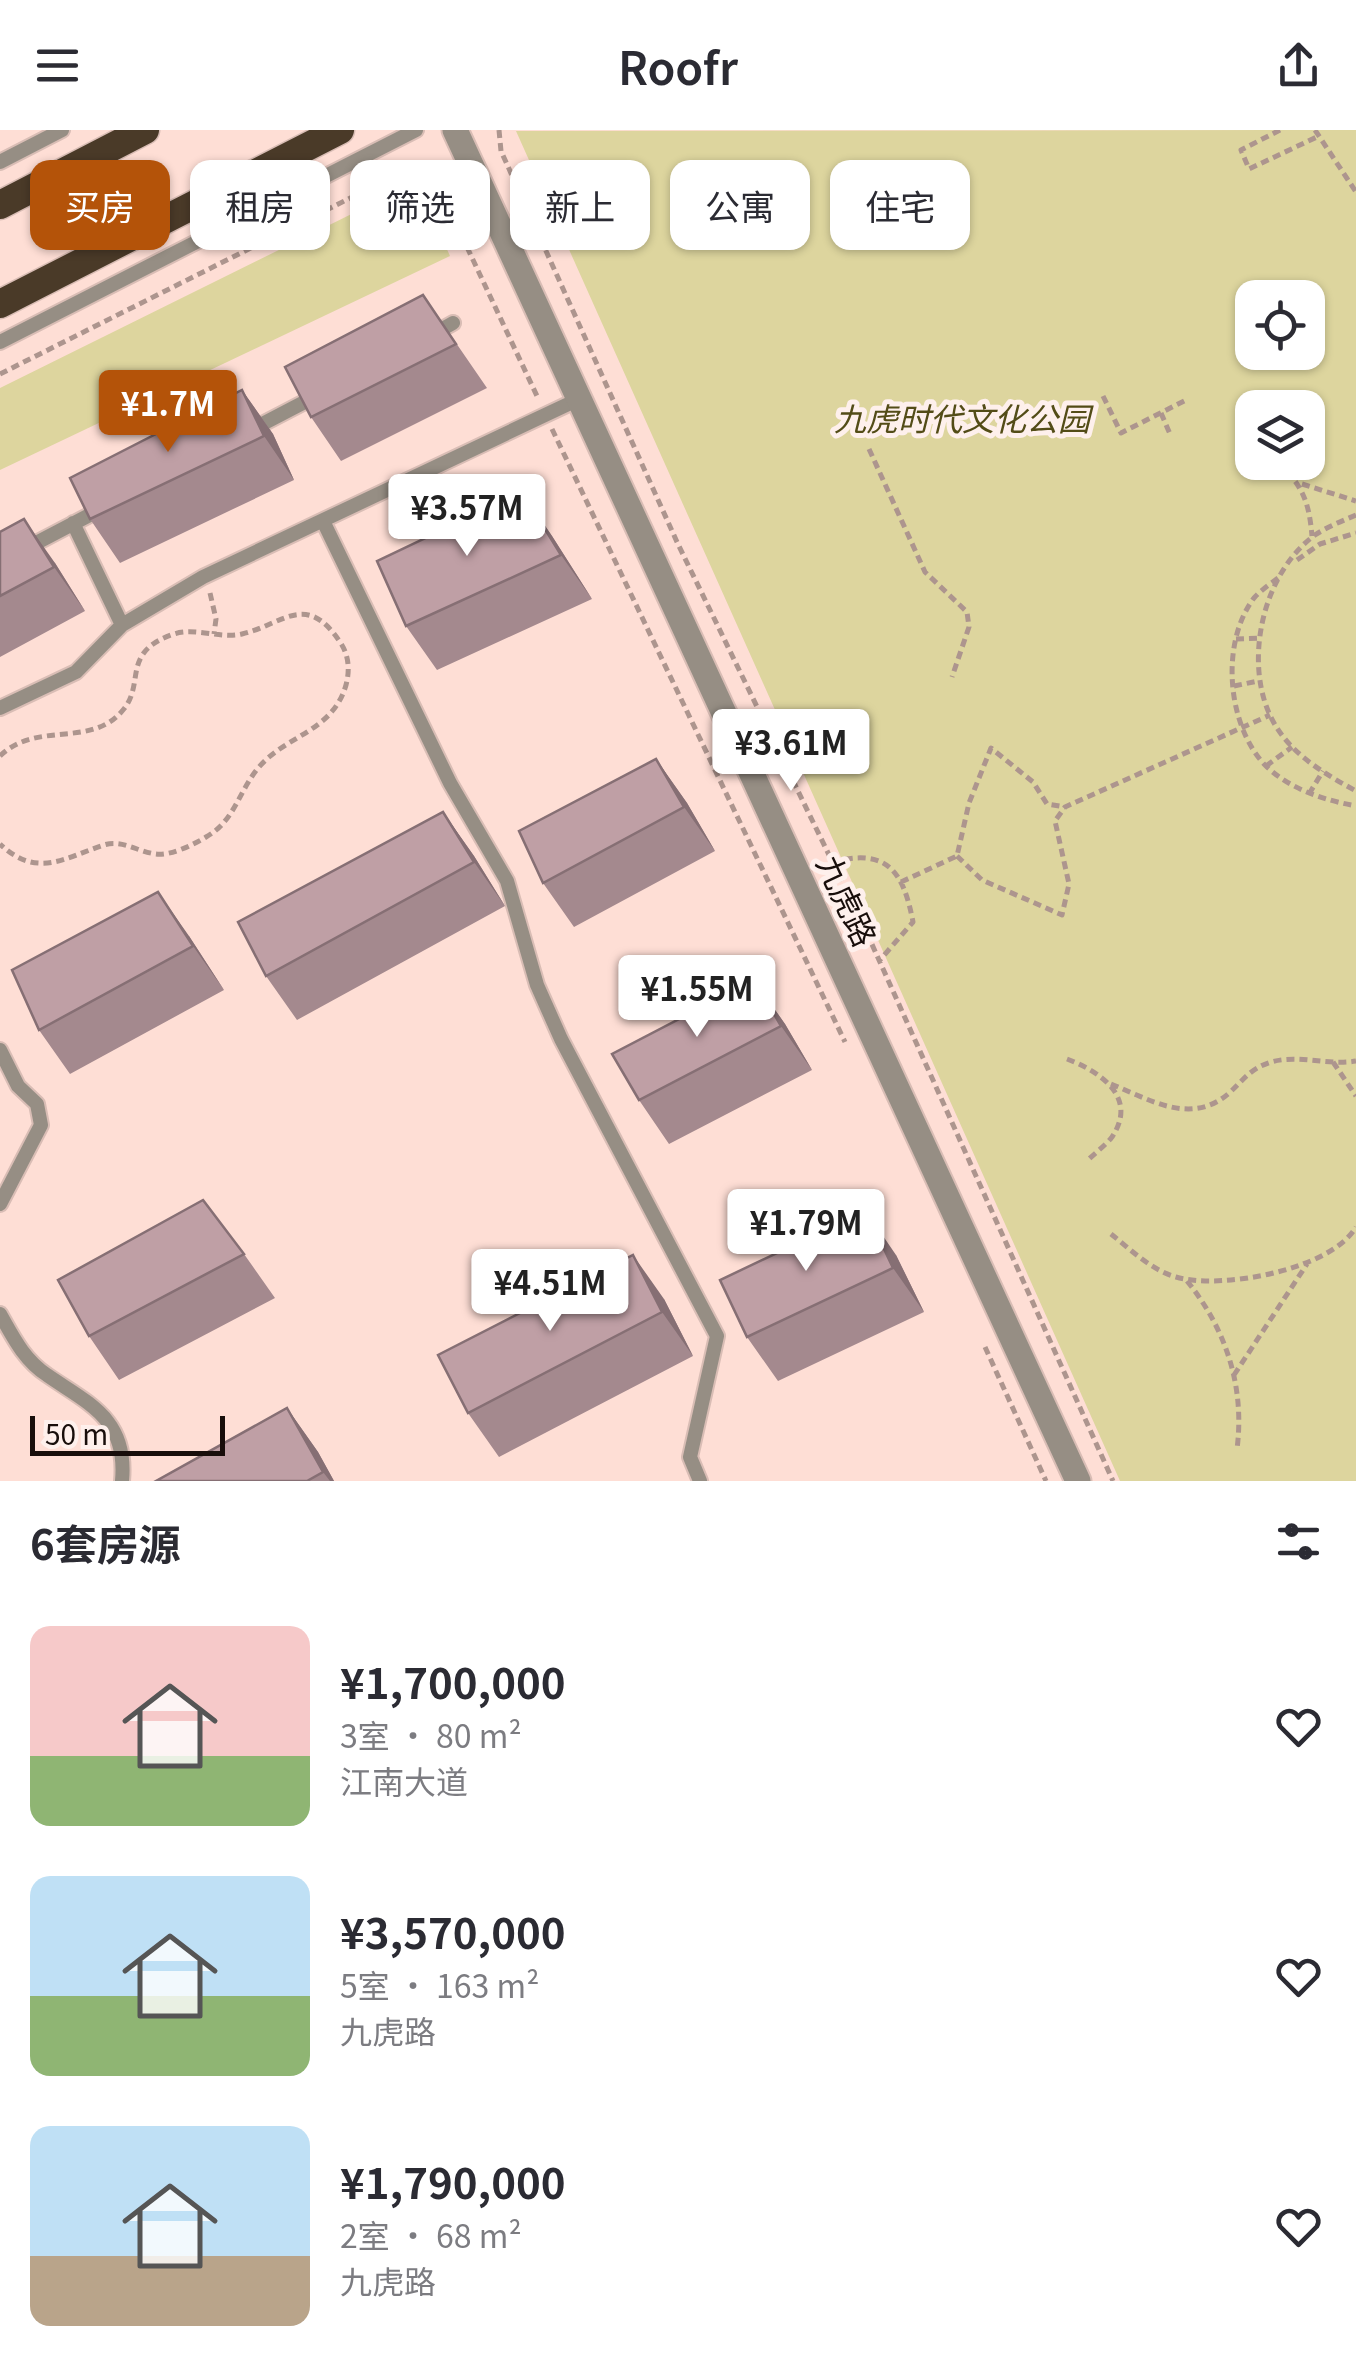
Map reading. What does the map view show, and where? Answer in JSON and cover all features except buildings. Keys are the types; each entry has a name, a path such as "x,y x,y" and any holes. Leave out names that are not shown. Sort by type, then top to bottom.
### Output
{"highway":[{"path":"0,204 145,130"},
{"path":"0,304 340,130"}],"street":[{"name":"九虎路","path":"455,130 1078,1481"}],"lane":[{"path":"0,162 62,130"},
{"path":"0,342 416,130"},
{"path":"419,342 454,324"},
{"path":"228,442 332,387"},
{"path":"0,708 76,672 122,625 202,576 579,399"},
{"path":"0,562 107,505"},
{"path":"324,522 450,784 507,881 537,984 561,1039 717,1336 690,1457 700,1481"},
{"path":"73,524 122,625"},
{"path":"0,1050 18,1086 38,1104 42,1125 0,1204"},
{"path":"0,1314 20,1351 47,1375 99,1408 115,1439 122,1481"}],"path":[{"path":"498,130 500,151 661,506 879,961 1114,1481"},
{"path":"1280,130 1241,150 1250,169 1317,133 1356,192"},
{"path":"0,374 402,172 435,179 851,1056"},
{"path":"1103,396 1121,433 1188,399"},
{"path":"1161,413 1170,434"},
{"path":"869,449 925,572 967,612 970,627 952,677"},
{"path":"1298,480 1356,501"},
{"path":"1302,484 1310,506 1312,536"},
{"path":"1356,515 1312,536 1273,589 1261,638 1258,681 1270,715 1292,747 1356,790"},
{"path":"1290,564 1320,544 1356,533"},
{"path":"1284,573 1255,598 1236,638 1232,654 1234,686 1242,727 1266,766 1309,794 1356,806"},
{"path":"202,576 216,619 214,634"},
{"path":"0,756 16,741 44,734 77,734 104,725 124,710 133,691 133,670 150,645 178,632 238,636 281,616 307,613 330,626 344,648 350,671 342,698 326,721 274,752 254,773 231,816 208,837 161,855 109,843 62,863 43,866 22,859 0,844"},
{"path":"1236,638 1261,638"},
{"path":"1234,686 1258,681"},
{"path":"957,856 982,880 1062,916 1069,884 1055,820 1065,808 1270,715"},
{"path":"1266,766 1292,747"},
{"path":"957,856 969,803 990,748 1032,782 1047,804 1065,808"},
{"path":"1309,794 1323,771"},
{"path":"901,882 957,856"},
{"path":"832,862 871,857 887,862 901,882 912,922 879,961"},
{"path":"1067,1059 1090,1067 1111,1084 1164,1107 1192,1109 1228,1094 1242,1076 1260,1066 1296,1058 1356,1061"},
{"path":"1333,1062 1356,1096"},
{"path":"1088,1160 1112,1138 1117,1126 1119,1098 1111,1084"},
{"path":"1343,1243 1356,1227"},
{"path":"1110,1234 1148,1263 1185,1278 1258,1275 1309,1262 1356,1240"},
{"path":"1234,1375 1309,1262"},
{"path":"1185,1278 1217,1322 1234,1375 1237,1449"},
{"path":"982,1340 1046,1481"}],"green space":[{"name":"九虎时代文化公园","path":"1356,130 1356,1481 1120,1481 569,250 650,250 650,160 529,160 516,131"},
{"path":"350,215 350,250 447,250 450,256 0,470 0,388 279,250 330,250 330,225"}]}
